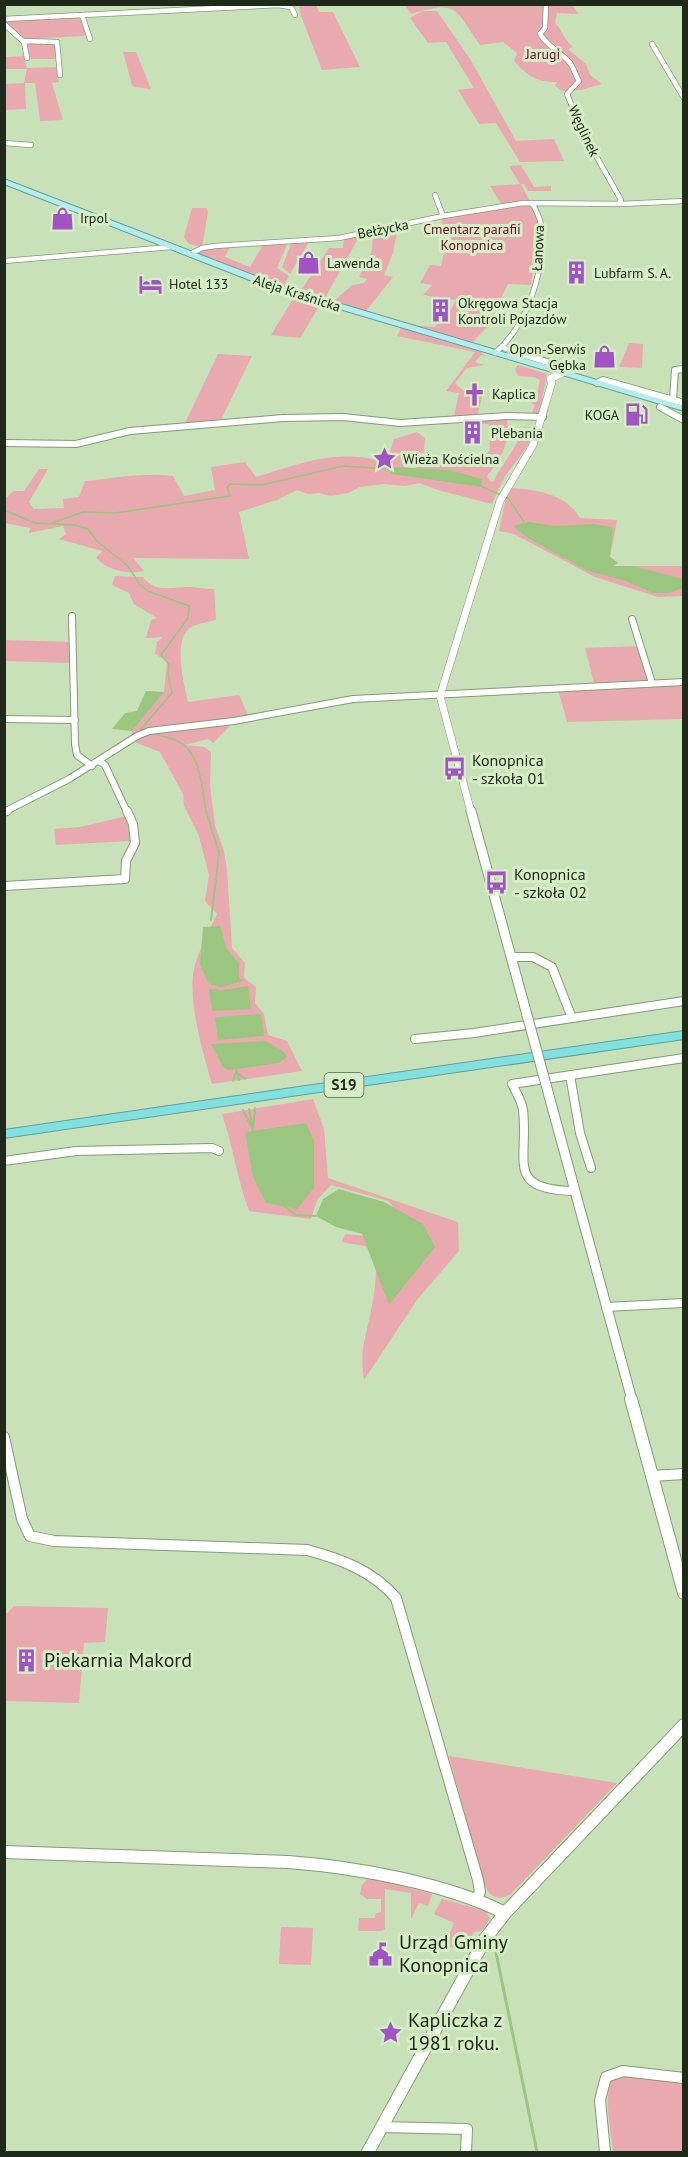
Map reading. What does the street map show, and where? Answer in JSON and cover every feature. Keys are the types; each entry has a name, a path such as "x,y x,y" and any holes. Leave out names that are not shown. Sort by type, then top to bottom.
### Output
{"highway":[{"name":"S19","path":"4,1125 684,1026"},
{"name":"S19","path":"4,1134 684,1035"}],"main road":[{"name":"Aleja Kraśnicka","path":"4,181 287,291 562,373 670,402 684,409"}],"street":[{"path":"4,21 279,4 292,5 295,15"},
{"name":"Węglinek","path":"546,4 545,28 540,34 547,45 571,64 573,73 579,81 567,94 582,131 621,200 619,204"},
{"path":"82,15 90,39"},
{"path":"4,21 23,41 27,58"},
{"path":"23,41 56,41 60,75"},
{"path":"652,44 684,98"},
{"path":"4,143 31,145"},
{"path":"435,195 442,216"},
{"name":"Bełżycka","path":"190,254 202,248 215,246 339,238 442,216 532,203 619,204 684,201"},
{"name":"Łanowa","path":"504,348 515,333 537,276 541,223 532,203"},
{"path":"4,261 171,247"},
{"path":"495,353 504,348 572,370"},
{"path":"684,369 675,370 670,402 660,407 684,420"},
{"path":"562,373 562,376 552,382 543,417 530,451 505,489 500,501 440,693 684,1593"},
{"name":"Aleja Kraśnicka","path":"670,402 684,403"},
{"path":"4,443 76,444 130,431 272,419 343,417 400,423 507,416 543,417"},
{"path":"72,616 77,755 92,766"},
{"path":"632,619 652,683"},
{"path":"4,812 92,766 146,732 234,722 347,699 684,682"},
{"path":"4,719 75,720"},
{"path":"4,886 125,879 126,861 135,843 133,824 105,765 99,761"},
{"path":"511,957 537,958 552,967 572,1018"},
{"path":"415,1039 474,1033 684,1001"},
{"path":"575,1191 545,1189 533,1184 525,1175 522,1166 523,1112 512,1084 684,1058"},
{"path":"570,1075 576,1088 575,1102 579,1128 591,1168"},
{"path":"4,1161 75,1151 212,1148 219,1151"},
{"path":"606,1307 684,1303"},
{"path":"4,1437 22,1519 30,1536 54,1541 307,1550 343,1561 383,1583 392,1592 425,1693 478,1880 480,1892 476,1900"},
{"path":"652,1476 684,1474"},
{"path":"368,2152 484,1939 505,1912 684,1725"},
{"path":"4,1852 310,1863 388,1876 476,1900 505,1912"},
{"path":"605,2152 600,2100 606,2078 623,2072 684,2078"},
{"path":"381,2127 467,2129 466,2152"}],"green space":[{"path":"309,4 316,5 319,12 333,12 360,67 322,70 300,13 299,7"},
{"name":"Jarugi","path":"405,5 572,5 579,14 557,13 555,23 573,47 568,49 586,64 590,75 602,84 581,90 562,91 555,86 557,82 538,79 523,70 514,61 517,53 503,42 480,45 453,10 438,8 411,14"},
{"path":"422,11 437,11 470,59 516,141 554,139 564,161 520,162 496,123 479,124 458,90 474,88 446,42 428,43 410,18"},
{"path":"73,16 79,18 86,32 84,36 24,39 11,30 5,22"},
{"path":"25,41 56,44 55,59 29,59"},
{"path":"123,52 136,52 151,89 132,85"},
{"path":"24,56 27,68 56,67 59,82 52,83 63,120 40,121 35,83 25,83 26,109 5,110 5,84 24,83 27,69 5,69 5,57"},
{"path":"521,165 534,187 551,186 551,191 528,191 524,184 521,184 530,202 502,205 490,186 520,184 509,166"},
{"name":"Cmentarz parafii Konopnica","path":"530,204 539,223 531,285 508,284 488,326 473,342 410,325 434,327 447,317 456,300 423,295 432,285 420,283 430,265 441,266 445,242 441,218"},
{"path":"192,208 207,208 202,247 189,244 184,237"},
{"path":"398,227 393,253 384,275 393,277 366,311 364,313 332,303 352,285 364,283 367,279 359,277 372,250 373,232"},
{"path":"360,235 324,300 312,296 315,293 302,289 329,248 343,248 344,238"},
{"path":"292,241 317,242 309,242 290,274 282,267"},
{"path":"288,242 277,268 289,276 285,283 290,285 286,287 196,254 205,249 230,247 225,257 250,267 264,243"},
{"path":"294,297 320,305 300,338 271,335"},
{"path":"401,328 481,352 486,356 481,355 475,362 484,365 467,368 455,383 467,393 482,397 477,417 445,420 446,416 454,416 459,393 446,391 475,352 397,336"},
{"path":"629,343 643,344 642,368 619,367"},
{"path":"218,354 252,356 221,420 185,423"},
{"path":"518,365 547,374 539,415 531,414 535,405 531,403 536,401 540,380 534,377 518,376 515,369"},
{"path":"507,419 506,442 501,456 487,476 489,480 493,482 524,427 532,428 531,435 526,448 505,477 492,504 419,483 405,486 384,484 360,487 348,493 330,496 320,493 308,494 297,490 277,500 239,512 249,559 133,558 144,571 125,572 106,566 96,558 102,551 59,539 66,534 63,526 29,533 30,528 5,523 4,500 13,491 24,491 39,469 48,469 29,502 34,509 64,508 63,499 79,497 85,481 140,475 173,476 184,496 215,490 211,467 245,462 256,477 318,459 333,457 349,456 382,461 388,459 394,439 417,432 425,438 424,452 403,465 411,469 444,459 468,466 476,465 490,450 489,424 479,424 479,420"},
{"path":"513,488 532,490 559,498 567,503 580,518 617,520 610,557 618,563 613,566 683,566 683,596 658,597 595,577 514,534 499,531 506,497"},
{"path":"115,576 143,577 152,585 163,588 214,589 216,620 193,626 182,640 182,673 188,702 239,695 248,715 231,719 228,728 213,743 208,739 185,745 204,747 211,752 210,785 215,826 224,851 227,870 232,948 245,963 244,978 256,987 255,1003 264,1014 268,1035 287,1041 302,1071 212,1084 194,1008 193,977 195,965 217,914 205,901 209,875 199,836 184,806 183,794 160,752 132,741 132,731 164,692 167,661 155,654 157,642 163,637 146,638 151,620 157,618 134,604 129,593 112,585"},
{"path":"5,640 71,642 71,663 5,661"},
{"path":"639,646 649,680 594,683 585,648"},
{"path":"683,683 683,719 567,722 558,689"},
{"path":"127,816 131,825 130,841 56,845 54,829 80,827"},
{"path":"313,1099 324,1129 328,1178 458,1222 459,1251 417,1300 364,1380 363,1350 374,1291 375,1248 342,1242 345,1234 402,1239 409,1224 388,1201 331,1185 317,1200 311,1219 249,1211 222,1114"},
{"path":"14,1606 108,1608 105,1642 84,1643 79,1703 5,1701 5,1615"},
{"path":"449,1756 617,1783 511,1894 498,1898 489,1892 484,1884"},
{"path":"367,1879 377,1879 432,1894 428,1906 419,1903 411,1919 411,1893 385,1889 385,1929 358,1931 359,1918 375,1918 376,1913 381,1912 381,1899 367,1899 360,1894 362,1885"},
{"path":"442,1899 486,1911 490,1919 482,1931 474,1932 462,1951 445,1945 454,1923 434,1914"},
{"path":"281,1927 313,1928 311,1965 279,1964"},
{"path":"627,2075 683,2082 683,2152 613,2152 608,2114 609,2086 612,2077"}],"shaded area":[{"path":"392,467 449,470 482,479 482,487 392,474 386,469"},
{"path":"529,522 554,526 594,524 611,527 613,529 610,557 618,563 613,566 633,566 683,579 683,588 669,593 653,593 626,581 588,571 528,538 513,526"},
{"path":"146,691 164,692 132,731 112,729 125,713 137,711"},
{"path":"220,926 227,949 239,963 239,978 243,981 221,987 209,984 200,965 203,927"},
{"path":"248,986 251,1009 212,1011 209,989 222,990"},
{"path":"261,1014 264,1036 218,1040 215,1017"},
{"path":"266,1041 284,1052 287,1057 279,1063 228,1070 223,1067 211,1044"},
{"path":"306,1123 314,1141 314,1188 297,1209 266,1203 253,1177 245,1132"},
{"path":"339,1189 384,1202 423,1224 435,1247 389,1305 362,1234 336,1227 316,1216 323,1199"}],"waterway":[{"path":"52,523 83,512 115,513 230,496 227,488 230,484 262,485 343,466 387,469"},
{"path":"445,481 469,484"},
{"path":"480,486 508,498 524,522"},
{"path":"4,510 35,523 75,525 88,529 97,541 128,566 140,585 148,591 189,606 188,618 161,655 169,664 168,674 172,693 140,730 145,731"},
{"path":"150,733 177,741 191,753 199,772 206,812"},
{"path":"206,811 219,853 211,920"},
{"path":"233,1081 237,1073"},
{"path":"237,1073 245,1079"},
{"path":"237,1073 239,1080"},
{"path":"253,1128 255,1108"},
{"path":"249,1109 253,1132"},
{"path":"243,1110 252,1128"},
{"path":"281,1204 296,1215 316,1216"},
{"path":"494,1943 537,2152"}],"place":[{"name":"Irpol","path":"62,218"},
{"name":"Lawenda","path":"309,263"},
{"name":"Lubfarm S. A.","path":"576,273"},
{"name":"Hotel 133","path":"151,284"},
{"name":"Okręgowa Stacja Kontroli Pojazdów","path":"440,311"},
{"name":"Opon-Serwis Gębka","path":"604,357"},
{"name":"Kaplica","path":"474,394"},
{"name":"KOGA","path":"637,415"},
{"name":"Plebania","path":"473,433"},
{"name":"Wieża Kościelna","path":"385,459"},
{"name":"Konopnica - szkoła 01","path":"454,769"},
{"name":"Konopnica - szkoła 02","path":"496,883"},
{"name":"Piekarnia Makord","path":"26,1660"},
{"name":"Urząd Gminy Konopnica","path":"381,1954"},
{"name":"Kapliczka z 1981 roku.","path":"390,2032"}]}
